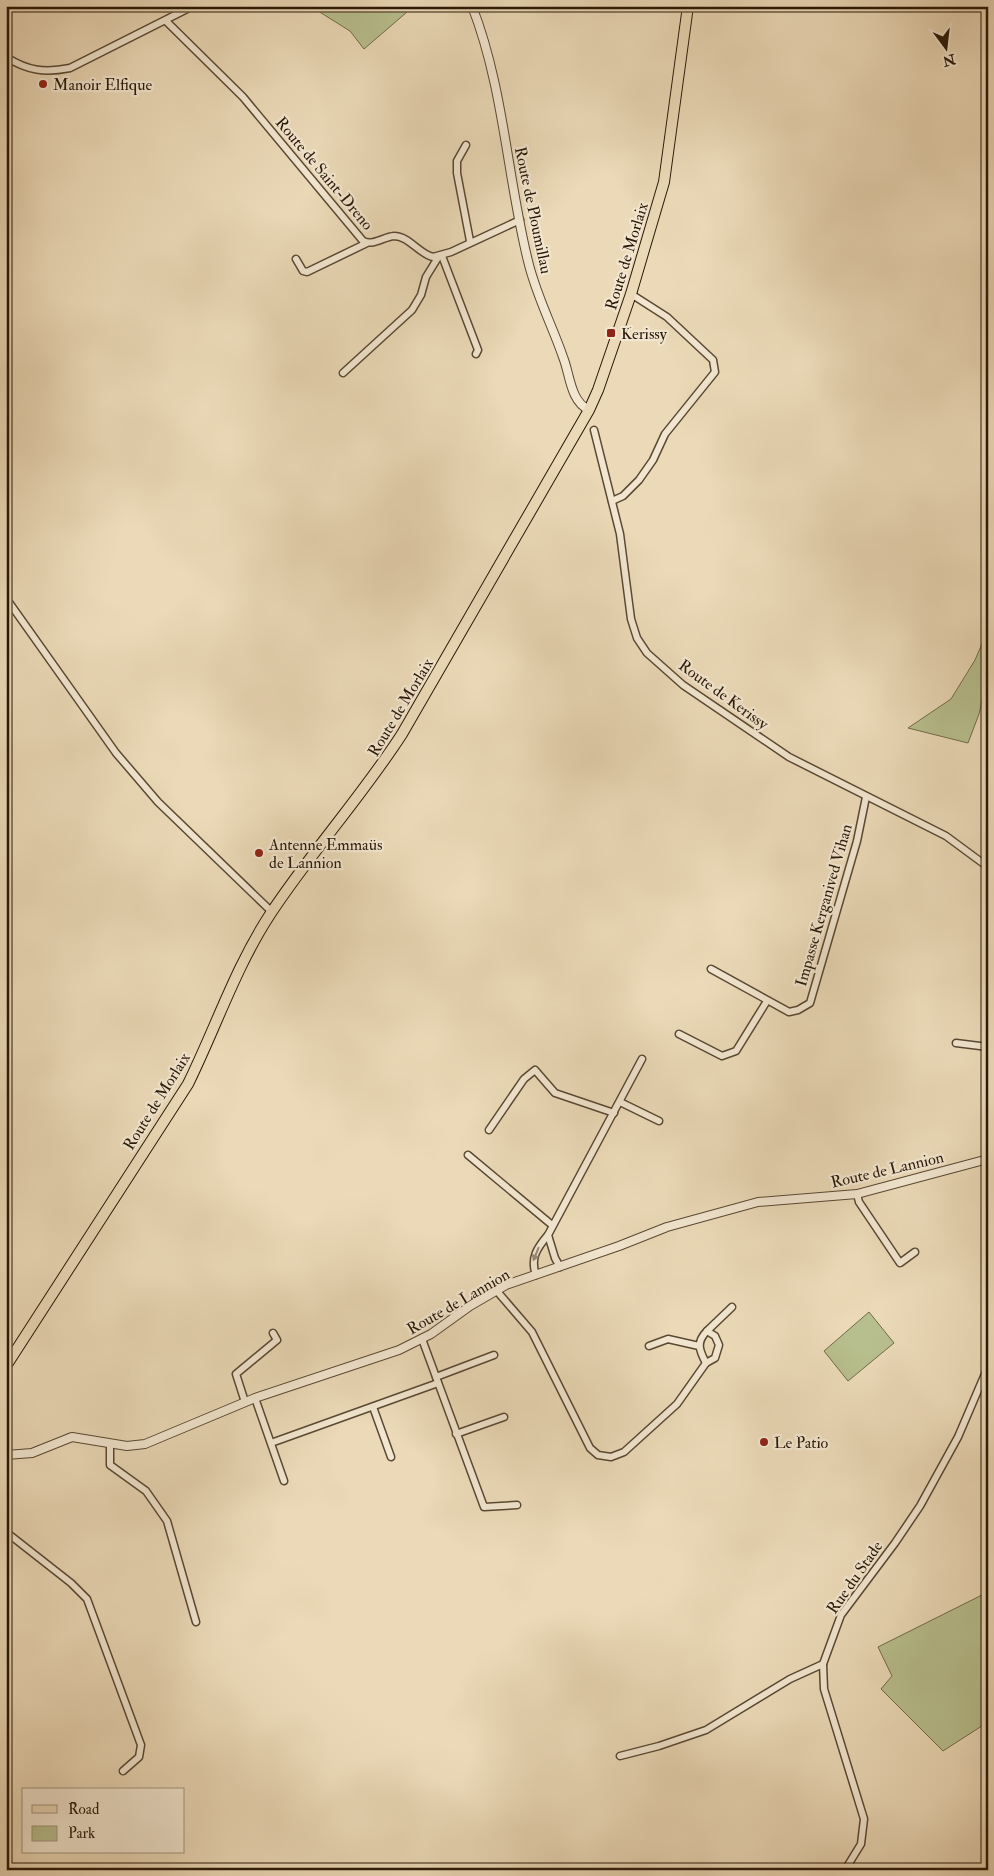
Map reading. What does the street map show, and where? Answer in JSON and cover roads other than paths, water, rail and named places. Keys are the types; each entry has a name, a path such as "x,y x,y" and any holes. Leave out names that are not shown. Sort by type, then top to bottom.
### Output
{"main road":[{"name":"Route de Morlaix","path":"6,1366 188,1084 246,955 272,912 383,764 402,734 589,410 598,390 631,294 652,229 664,182 688,6"}],"street":[{"path":"6,57 38,70 50,72 70,68 193,6"},
{"name":"Route de Ploumillau","path":"474,7 494,73 528,262 564,359 572,390 584,407 589,410"},
{"name":"Route de Saint-Dreno","path":"166,21 244,97 359,238 367,243 394,236 405,239 428,256 440,256"},
{"path":"466,146 457,161 457,172 470,242"},
{"path":"343,373 412,310 421,294 426,277 440,256 520,220"},
{"path":"296,259 303,271 307,272 367,243"},
{"path":"440,256 464,308 478,350 476,354"},
{"path":"612,501 623,496 639,480 653,460 665,434 715,372 713,360 667,317 631,294"},
{"name":"Route de Kerissy","path":"594,430 620,534 631,619 637,638 648,653 683,685 789,757 946,836 988,867"},
{"path":"6,598 116,753 158,802 272,912"},
{"name":"Impasse Kerganived Vihan","path":"767,1001 789,1012 798,1010 810,1003 857,842 866,797"},
{"path":"679,1034 722,1056 736,1051 767,1001 712,969"},
{"path":"956,1043 988,1046"},
{"path":"536,1275 533,1266 533,1256 548,1235 642,1059"},
{"path":"489,1130 524,1079 535,1070 555,1093 614,1113"},
{"path":"620,1102 659,1121"},
{"path":"468,1156 552,1225"},
{"name":"Route de Lannion","path":"6,1455 32,1453 72,1437 127,1446 145,1444 255,1398 398,1350 422,1339 496,1290 667,1227 739,1206 778,1200 857,1194 988,1159"},
{"path":"857,1194 858,1202 900,1262 915,1252"},
{"path":"548,1235 555,1258 560,1267"},
{"path":"496,1290 532,1332 590,1448 598,1456 611,1457 624,1452 677,1404 706,1363 715,1358 719,1345 715,1336 707,1331"},
{"path":"706,1363 699,1346 701,1337 732,1307"},
{"path":"246,1402 236,1374 277,1340 273,1333"},
{"path":"422,1339 484,1508 517,1505"},
{"path":"649,1346 668,1340 699,1346"},
{"path":"271,1443 373,1406 494,1355"},
{"name":"Rue du Stade","path":"846,1870 861,1844 864,1819 824,1689 823,1664 841,1615 920,1506 958,1437 988,1367"},
{"path":"255,1398 284,1481"},
{"path":"373,1406 391,1457"},
{"path":"456,1434 504,1417"},
{"path":"110,1444 110,1465 146,1491 167,1521 196,1622"},
{"path":"6,1532 71,1583 87,1599 141,1745 139,1757 123,1771"},
{"path":"620,1756 659,1746 706,1730 790,1679 823,1664"}],"place":[{"name":"Manoir Elfique","path":"43,84"},
{"name":"Kerissy","path":"611,333"},
{"name":"Antenne Emmaüs de Lannion","path":"259,853"},
{"name":"Le Patio","path":"764,1442"}]}
